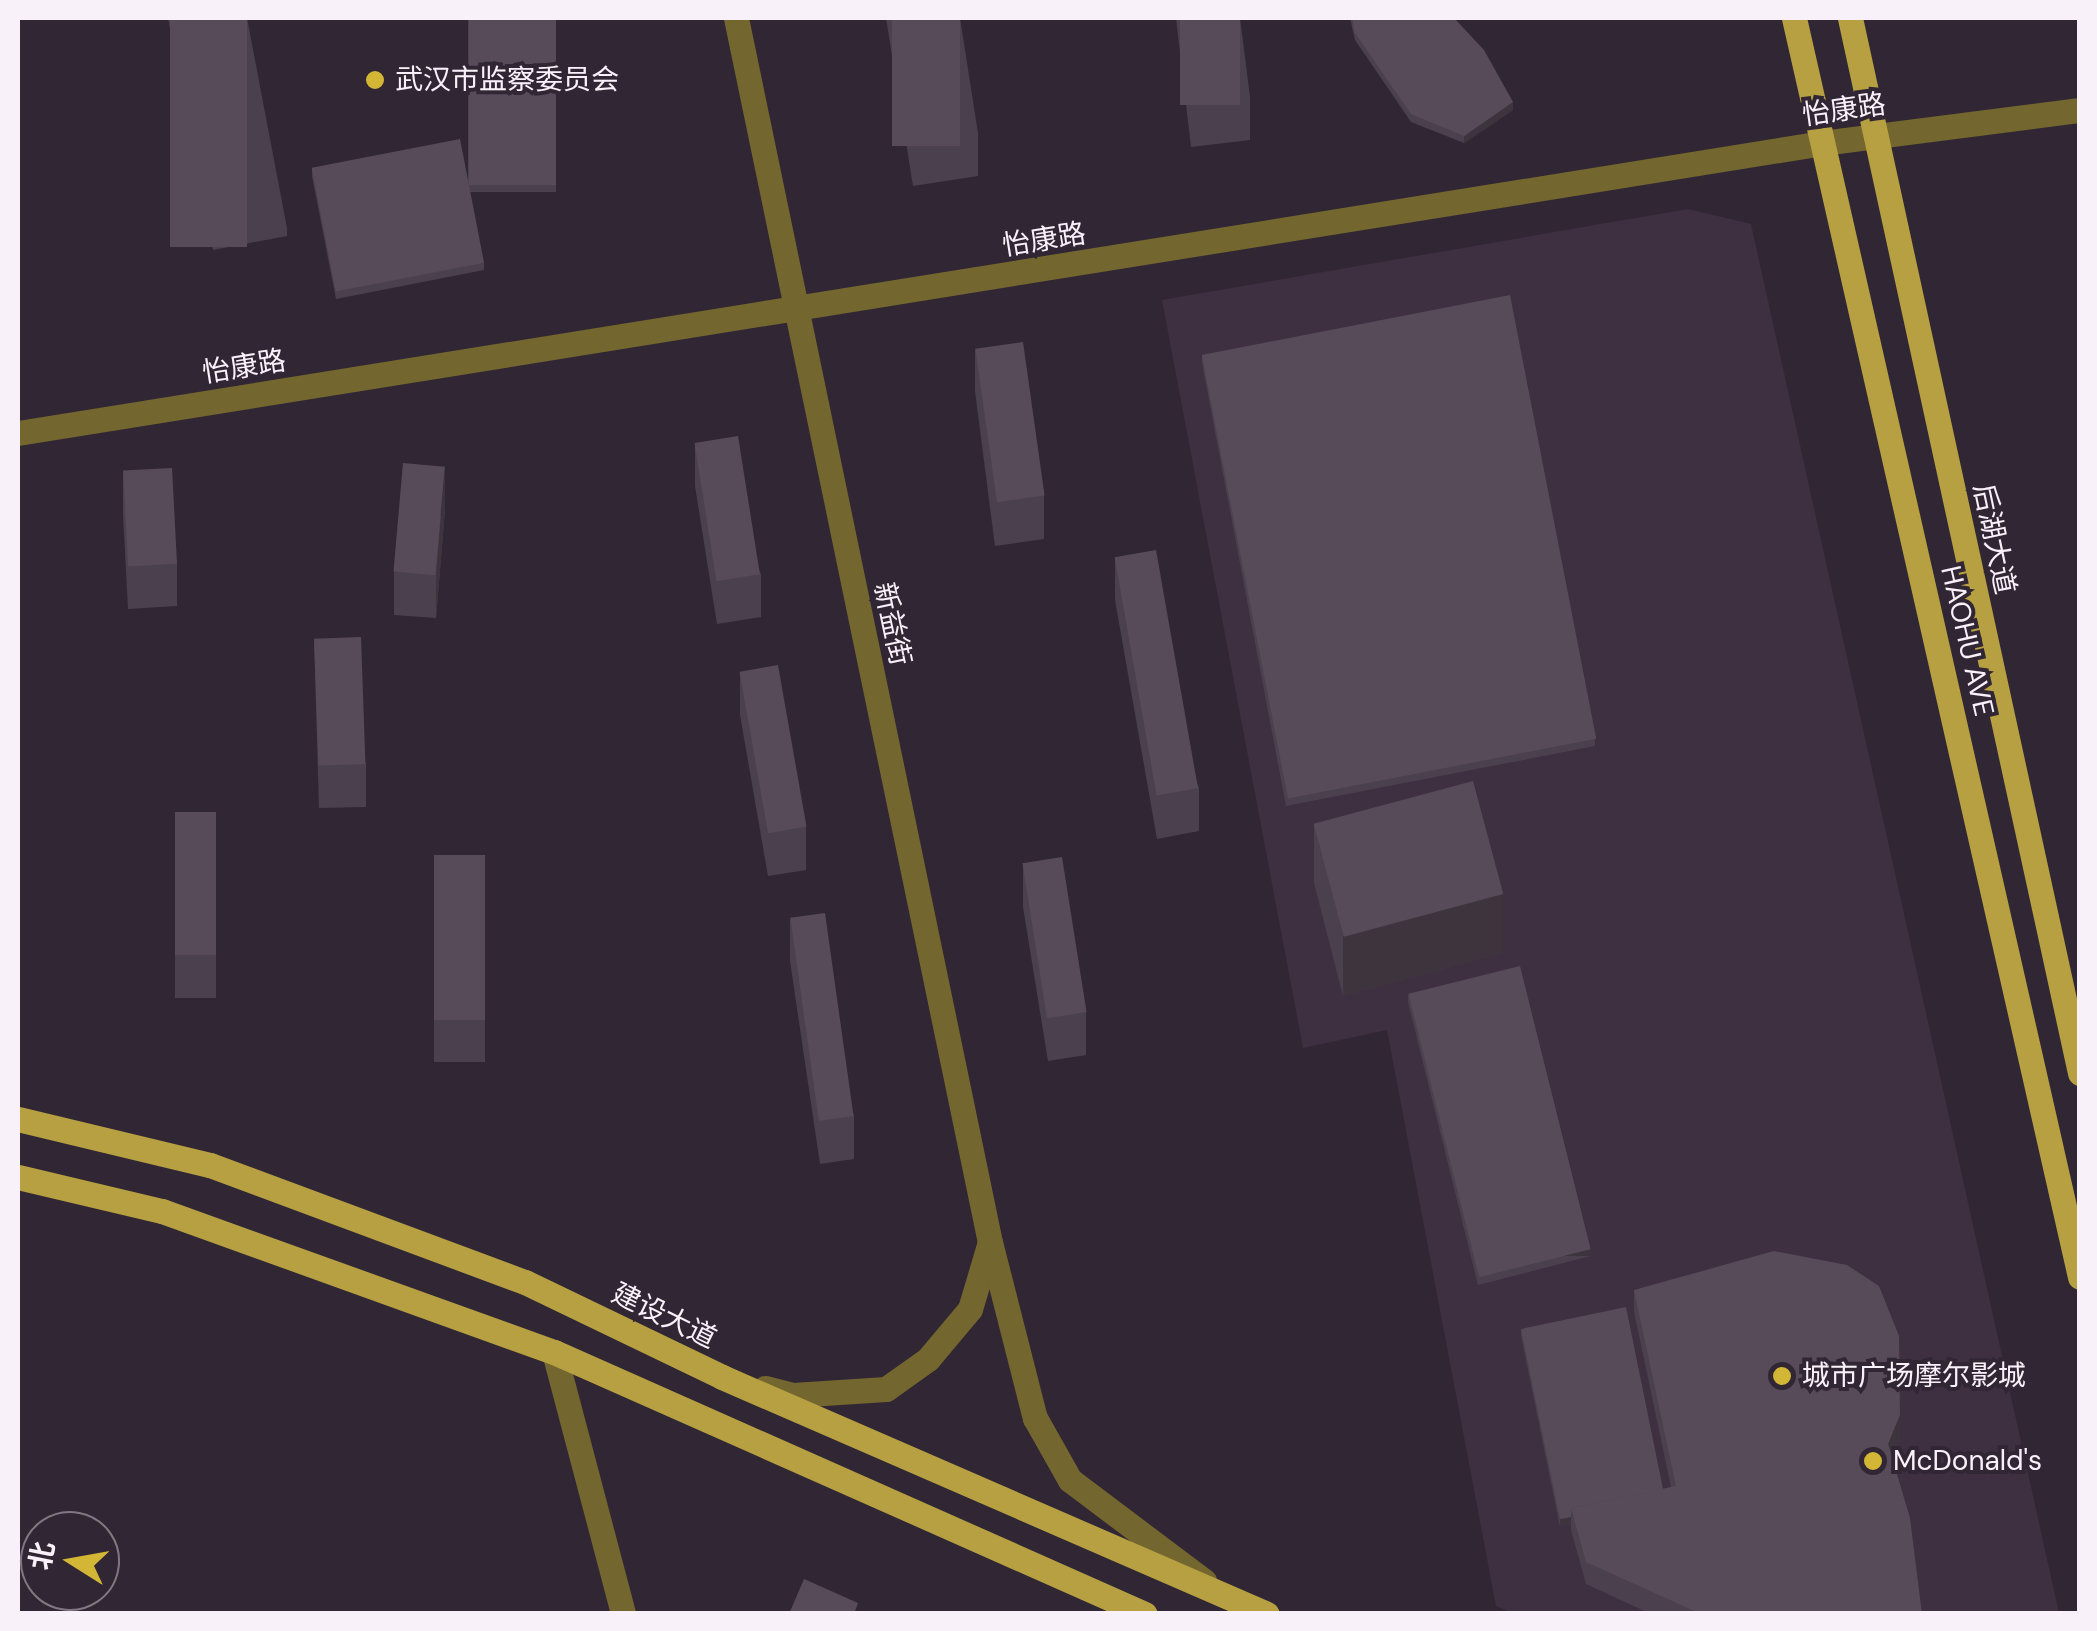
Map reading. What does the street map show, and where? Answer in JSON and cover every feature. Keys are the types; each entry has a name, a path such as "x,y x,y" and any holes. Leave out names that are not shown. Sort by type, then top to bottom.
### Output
{"main road":[{"name":"HAOHU AVE","path":"1794,18 2080,1278"},
{"name":"后湖大道","path":"1850,18 2080,1073"},
{"name":"建设大道","path":"18,1119 210,1164 524,1282 722,1377 1267,1614"},
{"path":"18,1176 162,1211 554,1352 1144,1614"}],"street":[{"name":"新益街","path":"736,18 990,1242 1034,1418 1070,1480 1220,1593"},
{"name":"怡康路","path":"18,433 1822,143 2080,110"},
{"path":"722,1377 793,1395 886,1389 928,1359 970,1309 990,1242"},
{"path":"554,1352 623,1614"}],"shaded area":[{"path":"1688,209 1751,224 2059,1613 1514,1614 1496,1606 1387,1030 1303,1048 1162,300"}],"building":[{"path":"170,18 247,18 247,247 170,247"},
{"path":"469,18 556,18 556,185 469,185"},
{"path":"892,18 960,18 960,146 892,146"},
{"path":"1180,18 1240,18 1240,105 1180,105"},
{"path":"1352,18 1454,18 1484,50 1513,102 1464,136 1411,114 1355,33"},
{"path":"460,139 484,263 336,291 312,168"},
{"path":"1510,295 1596,739 1288,799 1202,355"},
{"path":"1023,342 1045,495 997,502 975,349"},
{"path":"738,436 760,574 716,581 695,443"},
{"path":"403,463 445,467 435,575 394,572"},
{"path":"172,468 177,564 128,566 123,471"},
{"path":"1156,550 1198,788 1157,796 1115,557"},
{"path":"361,637 365,764 318,766 314,639"},
{"path":"778,665 806,827 768,833 740,672"},
{"path":"1473,781 1503,894 1344,937 1314,824"},
{"path":"175,812 216,812 216,955 175,955"},
{"path":"434,855 485,855 485,1020 434,1020"},
{"path":"1062,857 1087,1012 1047,1018 1022,863"},
{"path":"825,913 854,1116 819,1121 790,918"},
{"path":"1520,966 1591,1249 1479,1277 1408,994"},
{"path":"1774,1251 1847,1265 1879,1286 1899,1336 1900,1415 1888,1444 1910,1518 1922,1614 1701,1614 1586,1562 1571,1508 1676,1486 1634,1290"},
{"path":"1626,1307 1663,1489 1571,1508 1571,1517 1560,1519 1521,1329"},
{"path":"804,1579 858,1603 854,1614 789,1614"}],"place":[{"name":"武汉市监察委员会","path":"375,80"},
{"name":"城市广场摩尔影城","path":"1782,1376"},
{"name":"McDonald's","path":"1873,1461"}]}
